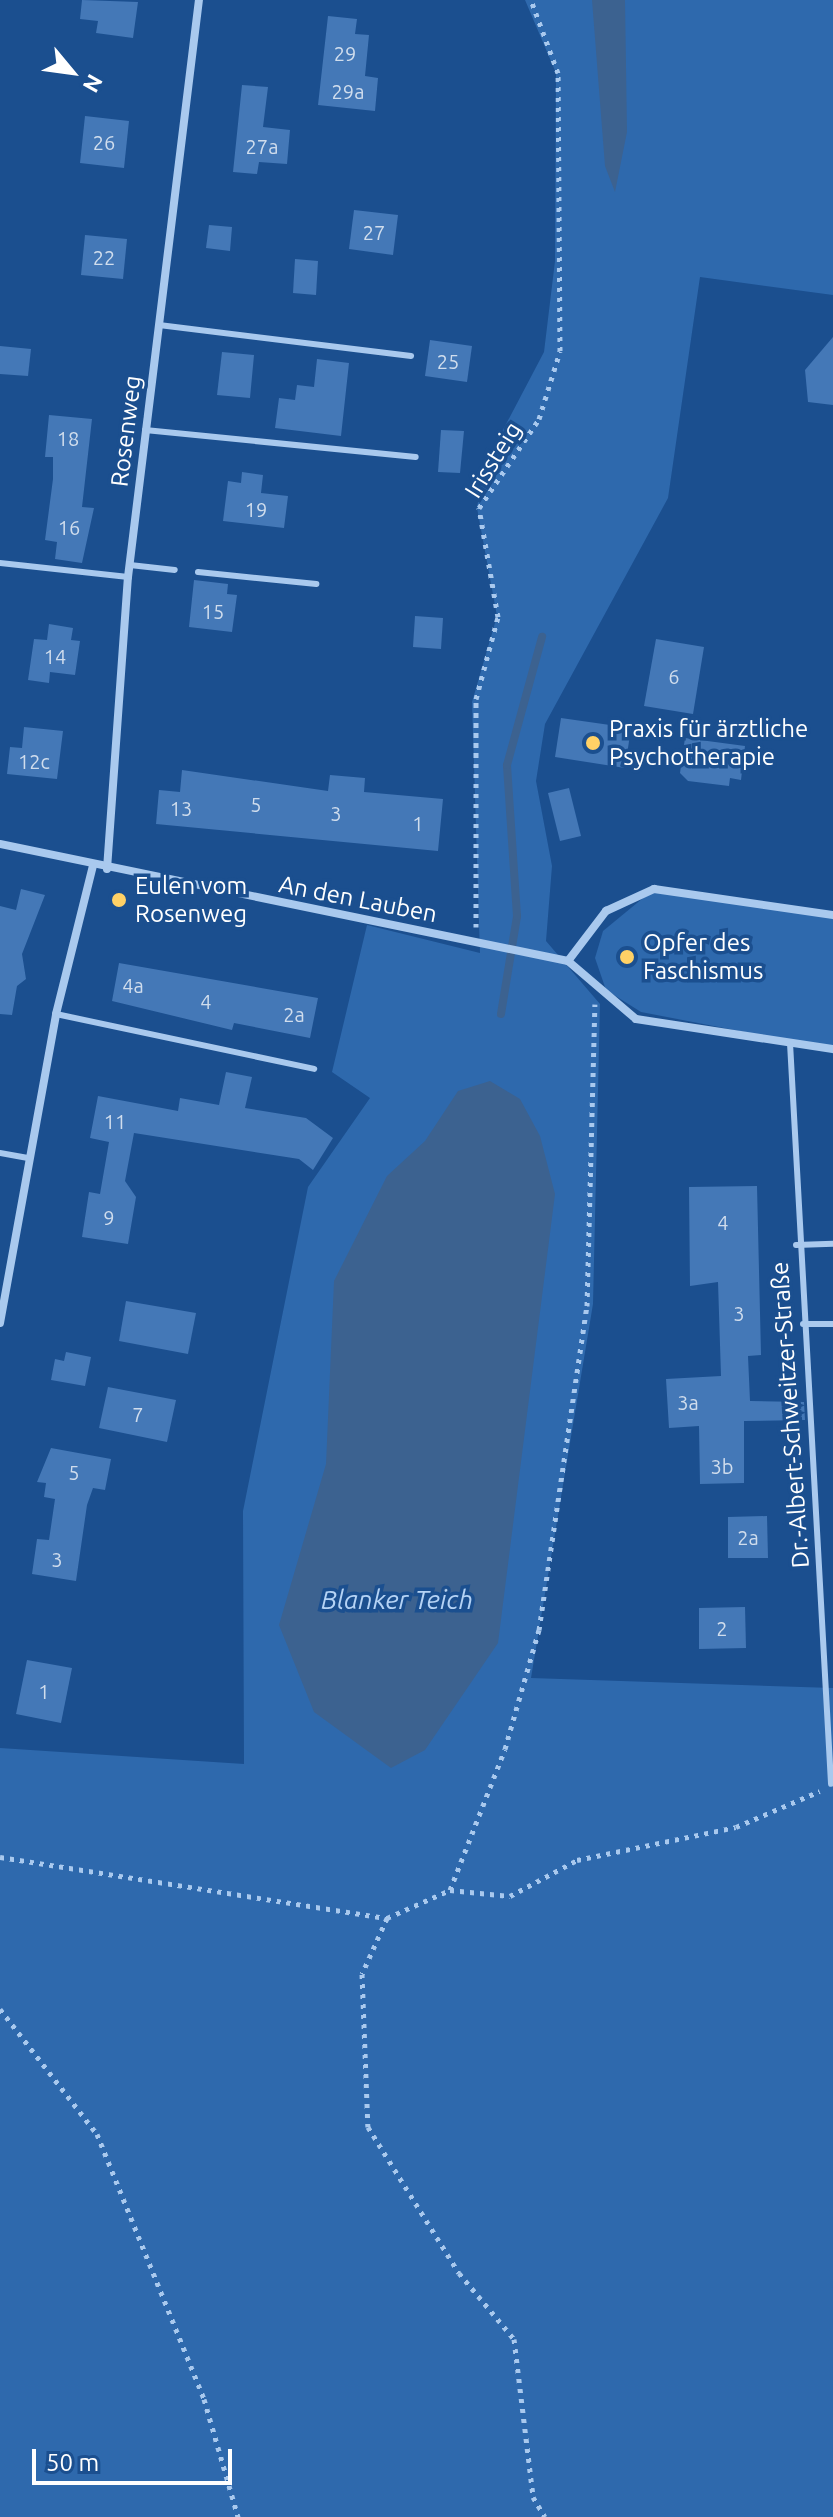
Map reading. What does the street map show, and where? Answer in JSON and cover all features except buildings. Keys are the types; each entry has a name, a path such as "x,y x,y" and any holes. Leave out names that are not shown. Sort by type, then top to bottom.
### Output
{"street":[{"name":"Rosenweg","path":"107,869 128,577 199,0"},
{"name":"An den Lauben","path":"0,844 107,869 568,961"},
{"path":"0,1323 27,1158 56,1014 93,866"},
{"path":"833,915 654,889 606,911 568,961 595,991 636,1019 833,1049"}],"lane":[{"path":"159,325 411,356"},
{"path":"145,430 416,457"},
{"path":"0,563 128,577"},
{"path":"130,565 175,570"},
{"path":"198,572 316,584"},
{"path":"56,1014 314,1069"},
{"name":"Dr.-Albert-Schweitzer-Straße","path":"790,1043 796,1245 831,1784"},
{"path":"0,1153 27,1158"},
{"path":"796,1245 833,1244"},
{"path":"803,1324 833,1324"},
{"path":"823,1627 833,1632"}],"path":[{"name":"Irissteig","path":"476,944 476,699 498,617 479,508 539,419 560,351 558,73 531,0"},
{"path":"450,1890 505,1749 539,1630 587,1306 595,991"},
{"path":"0,1857 387,1918 450,1890 510,1896 577,1860 736,1827 793,1807 831,1784"},
{"path":"387,1918 362,1974 368,2127 459,2273 514,2339 533,2497 545,2517"},
{"path":"0,2009 97,2134 204,2399 238,2517"}],"shaded area":[{"path":"525,0 833,0 833,295 700,277 668,498 545,724 536,781 552,866 546,941 600,1004 593,1304 531,1678 833,1688 833,2517 0,2517 0,1748 244,1764 243,1511 308,1187 370,1098 332,1072 367,925 480,953 472,702 497,616 477,508 484,466 544,352 555,261 556,73"},
{"path":"654,889 833,915 833,1049 641,1012 606,990 595,958 603,931"}],"water":[{"path":"592,0 625,0 627,132 615,192 605,166"},
{"name":"Blanker Teich","path":"490,1081 520,1099 540,1136 555,1194 498,1643 425,1750 391,1768 314,1712 279,1625 326,1464 334,1281 387,1176 425,1141 458,1091"}],"waterway":[{"path":"501,1014 517,916 507,765 542,637"}],"place":[{"name":"Praxis für ärztliche Psychotherapie","path":"593,743"},
{"name":"Eulen vom Rosenweg","path":"119,900"},
{"name":"Opfer des Faschismus","path":"627,957"}]}
